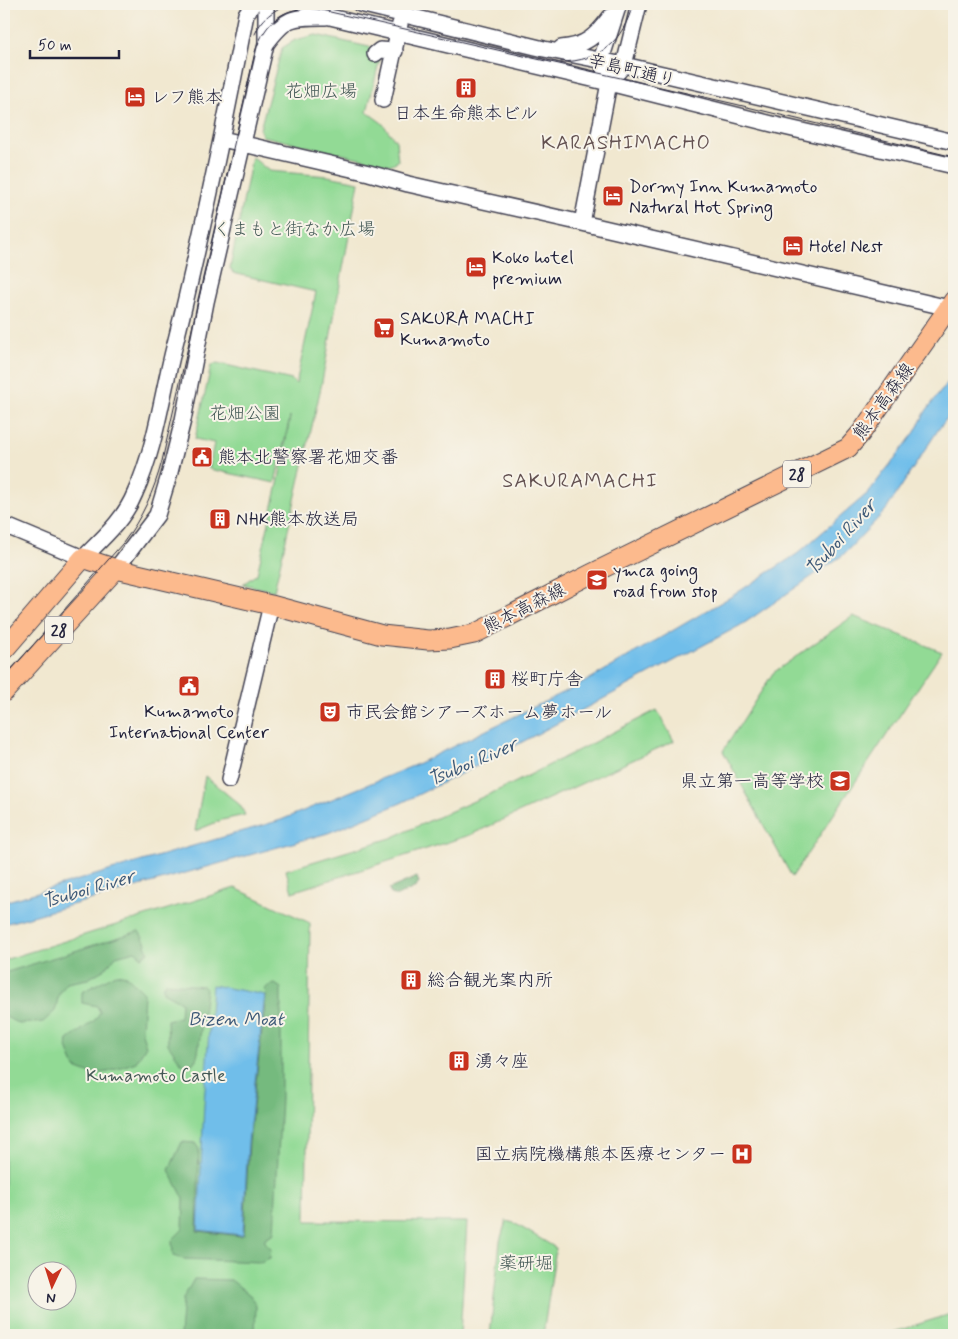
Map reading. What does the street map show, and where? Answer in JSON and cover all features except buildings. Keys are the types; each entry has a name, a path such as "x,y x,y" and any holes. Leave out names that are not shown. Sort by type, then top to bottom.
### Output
{"main road":[{"name":"熊本高森線","path":"83,558 116,569 271,605 382,635 428,640 450,639 474,634 591,574 848,448 861,433 951,304"},
{"name":"28","path":"4,650 83,558"},
{"name":"28","path":"4,692 116,569"}],"street":[{"path":"4,525 83,558 118,523 135,495 146,465 178,332 222,139 246,14 253,4"},
{"path":"116,569 157,515 170,472 183,420 206,302 266,44 266,4"},
{"name":"辛島町通り","path":"304,4 330,17 609,83 780,126 954,166"},
{"name":"辛島町通り","path":"360,4 544,49 624,65 954,142"},
{"path":"582,223 609,83 624,65 638,4"},
{"path":"609,83 601,60 619,5"},
{"path":"544,49 574,47 597,36 619,5"},
{"path":"383,100 401,28 400,14"},
{"path":"266,44 280,25 298,17 330,17"},
{"path":"374,54 380,50 395,51"},
{"path":"222,139 369,173 408,184 951,304"},
{"path":"229,780 271,605"}],"green space":[{"name":"花畑広場","path":"316,35 378,49 381,54 367,112 382,123 396,141 398,161 390,165 262,136 260,129 282,48 295,40"},
{"path":"252,157 269,171 328,176 359,182 321,387 274,591 243,584 257,574 278,484 290,417 275,483 209,469 214,443 195,439 211,366 217,363 292,380 296,384 316,292 233,273 230,268"},
{"path":"853,616 942,652 792,877 723,751 773,673"},
{"path":"657,710 674,741 470,835 292,892 286,870 391,838 514,783"},
{"path":"205,776 240,805 245,815 222,820 195,831"},
{"path":"417,877 419,883 416,887 397,896 391,894 389,889"},
{"name":"Kumamoto Castle","path":"235,888 310,923 306,1221 467,1222 460,1335 4,1335 4,960"},
{"path":"139,931 149,952 142,957 135,951 116,956 105,969 88,979 67,983 59,994 55,1011 43,1022 19,1024 4,1016 4,973"},
{"path":"116,974 127,976 144,993 142,1033 146,1046 136,1062 108,1072 91,1074 75,1068 67,1047 68,1040 95,1020 100,1012 97,1006 82,1003 82,992"},
{"path":"166,983 203,986 206,989 198,1053 195,1062 190,1065 182,1064 168,1044 167,1020 180,1017 181,1002 163,992 163,985"},
{"path":"275,984 281,988 281,1098 274,1233 265,1238 265,1242 271,1248 270,1258 261,1262 183,1259 173,1256 172,1240 183,1229 184,1199 169,1170 182,1142 195,1143 199,1149 197,1231 241,1236 244,1234 249,1142 266,996 265,989"},
{"name":"薬研堀","path":"506,1221 514,1223 556,1248 543,1335 490,1335 500,1241"},
{"path":"194,1279 231,1280 251,1296 256,1306 255,1335 180,1335 183,1299"},
{"path":"954,1313 954,1335 884,1335"}],"water":[{"name":"Tsuboi River","path":"954,374 954,409 938,430 886,510 843,555 743,624 483,763 401,803 328,833 4,924 4,902 281,820 415,765 583,683 732,596 797,554 868,493 915,432 926,411"},
{"name":"Bizen Moat","path":"212,985 265,995 248,1143 243,1234 241,1235 198,1230"}],"tram line":[{"path":"255,34 269,15 289,4"},
{"path":"561,62 588,58 608,46 623,29 633,4"},
{"path":"4,678 123,543 142,514 151,494 162,461 255,52 259,41 270,24 286,13 305,8 317,9 735,104 954,157"}],"place":[{"name":"日本生命熊本ビル","path":"466,88"},
{"name":"レフ熊本","path":"135,97"},
{"name":"Dormy Inn Kumamoto Natural Hot Spring","path":"613,196"},
{"name":"Hotel Nest","path":"793,246"},
{"name":"Koko hotel premium","path":"476,267"},
{"name":"SAKURA MACHI Kumamoto","path":"384,328"},
{"name":"熊本北警察署花畑交番","path":"202,457"},
{"name":"NHK熊本放送局","path":"220,519"},
{"name":"ymca going road from stop","path":"597,580"},
{"name":"桜町庁舎","path":"495,679"},
{"name":"Kumamoto International Center","path":"189,686"},
{"name":"市民会館シアーズホーム夢ホール","path":"330,712"},
{"name":"県立第一高等学校","path":"840,781"},
{"name":"総合観光案内所","path":"411,980"},
{"name":"湧々座","path":"459,1061"},
{"name":"国立病院機構熊本医療センター","path":"742,1154"}],"district":[{"name":"KARASHIMACHO","path":"626,142"},
{"name":"SAKURAMACHI","path":"580,480"}],"park label":[{"name":"くまもと街なか広場","path":"294,229"},
{"name":"花畑公園","path":"245,413"}]}
